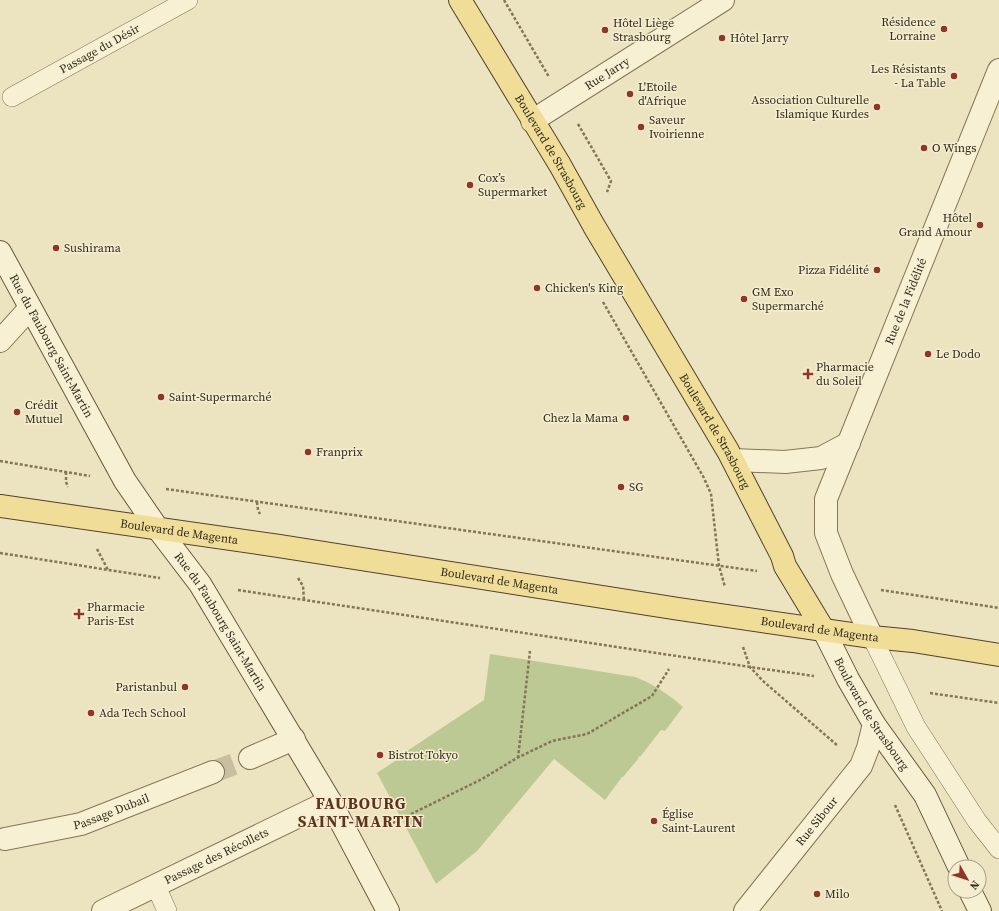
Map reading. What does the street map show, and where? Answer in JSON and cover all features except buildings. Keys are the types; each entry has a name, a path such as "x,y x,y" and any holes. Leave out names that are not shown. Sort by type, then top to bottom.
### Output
{"main road":[{"name":"Boulevard de Strasbourg","path":"460,0 560,165 594,226 733,460 782,556 785,566 822,629"},
{"name":"Boulevard de Magenta","path":"0,506 290,548 679,609 872,637 913,641 999,655"}],"street":[{"name":"Rue Jarry","path":"532,121 722,0"},
{"name":"Rue de la Fidélité","path":"872,637 842,574 826,533 826,499 999,70"},
{"name":"Rue du Faubourg Saint-Martin","path":"0,252 125,481 158,529 200,584 330,801 388,911"},
{"path":"0,341 30,308"},
{"path":"733,460 785,462 821,458 849,443"},
{"name":"Boulevard de Strasbourg","path":"822,629 848,680 874,724 925,795 955,859"},
{"name":"Rue Sibour","path":"745,911 861,766 868,748 874,724"},
{"path":"250,758 294,739"},
{"name":"Passage Dubail","path":"2,838 81,824 213,772"},
{"name":"Passage des Récollets","path":"103,911 330,801"},
{"path":"974,899 980,911"}],"lane":[{"name":"Passage du Désir","path":"12,97 188,0"},
{"path":"872,637 916,727 977,821 999,849"},
{"path":"156,886 167,911"}],"path":[{"path":"504,0 611,181"},
{"path":"603,301 711,494 719,566"},
{"path":"0,462 92,476"},
{"path":"161,488 753,571"},
{"path":"0,553 159,578"},
{"path":"880,590 999,608"},
{"path":"270,595 816,676"},
{"path":"518,758 530,651"},
{"path":"750,667 839,747"},
{"path":"394,823 482,779 518,758 552,741 587,734 652,696 669,669"},
{"path":"951,696 999,703"},
{"path":"894,801 942,911"}],"green space":[{"path":"490,654 635,677 660,690 683,707 665,731 661,730 640,757 639,756 605,800 554,759 477,851 436,884 377,773 401,757 401,755 484,700"}],"tunnel":[{"path":"213,772 250,758"}],"place":[{"name":"Résidence Lorraine","path":"944,29"},
{"name":"Hôtel Liège Strasbourg","path":"605,30"},
{"name":"Hôtel Jarry","path":"722,38"},
{"name":"Les Résistants - La Table","path":"954,76"},
{"name":"L'Etoile d'Afrique","path":"630,94"},
{"name":"Association Culturelle Islamique Kurdes","path":"877,107"},
{"name":"Saveur Ivoirienne","path":"641,127"},
{"name":"O Wings","path":"924,148"},
{"name":"Cox’s Supermarket","path":"470,185"},
{"name":"Hôtel Grand Amour","path":"980,225"},
{"name":"Sushirama","path":"56,248"},
{"name":"Pizza Fidélité","path":"877,270"},
{"name":"Chicken's King","path":"537,288"},
{"name":"GM Exo Supermarché","path":"744,299"},
{"name":"Le Dodo","path":"928,354"},
{"name":"Pharmacie du Soleil","path":"808,374"},
{"name":"Saint-Supermarché","path":"161,397"},
{"name":"Crédit Mutuel","path":"17,412"},
{"name":"Chez la Mama","path":"626,418"},
{"name":"Franprix","path":"308,452"},
{"name":"SG","path":"621,487"},
{"name":"Pharmacie Paris-Est","path":"79,614"},
{"name":"Paristanbul","path":"185,687"},
{"name":"Ada Tech School","path":"91,713"},
{"name":"Bistrot Tokyo","path":"380,755"},
{"name":"Église Saint-Laurent","path":"654,821"},
{"name":"Milo","path":"817,894"}],"district":[{"name":"FAUBOURG SAINT-MARTIN","path":"361,812"}]}
